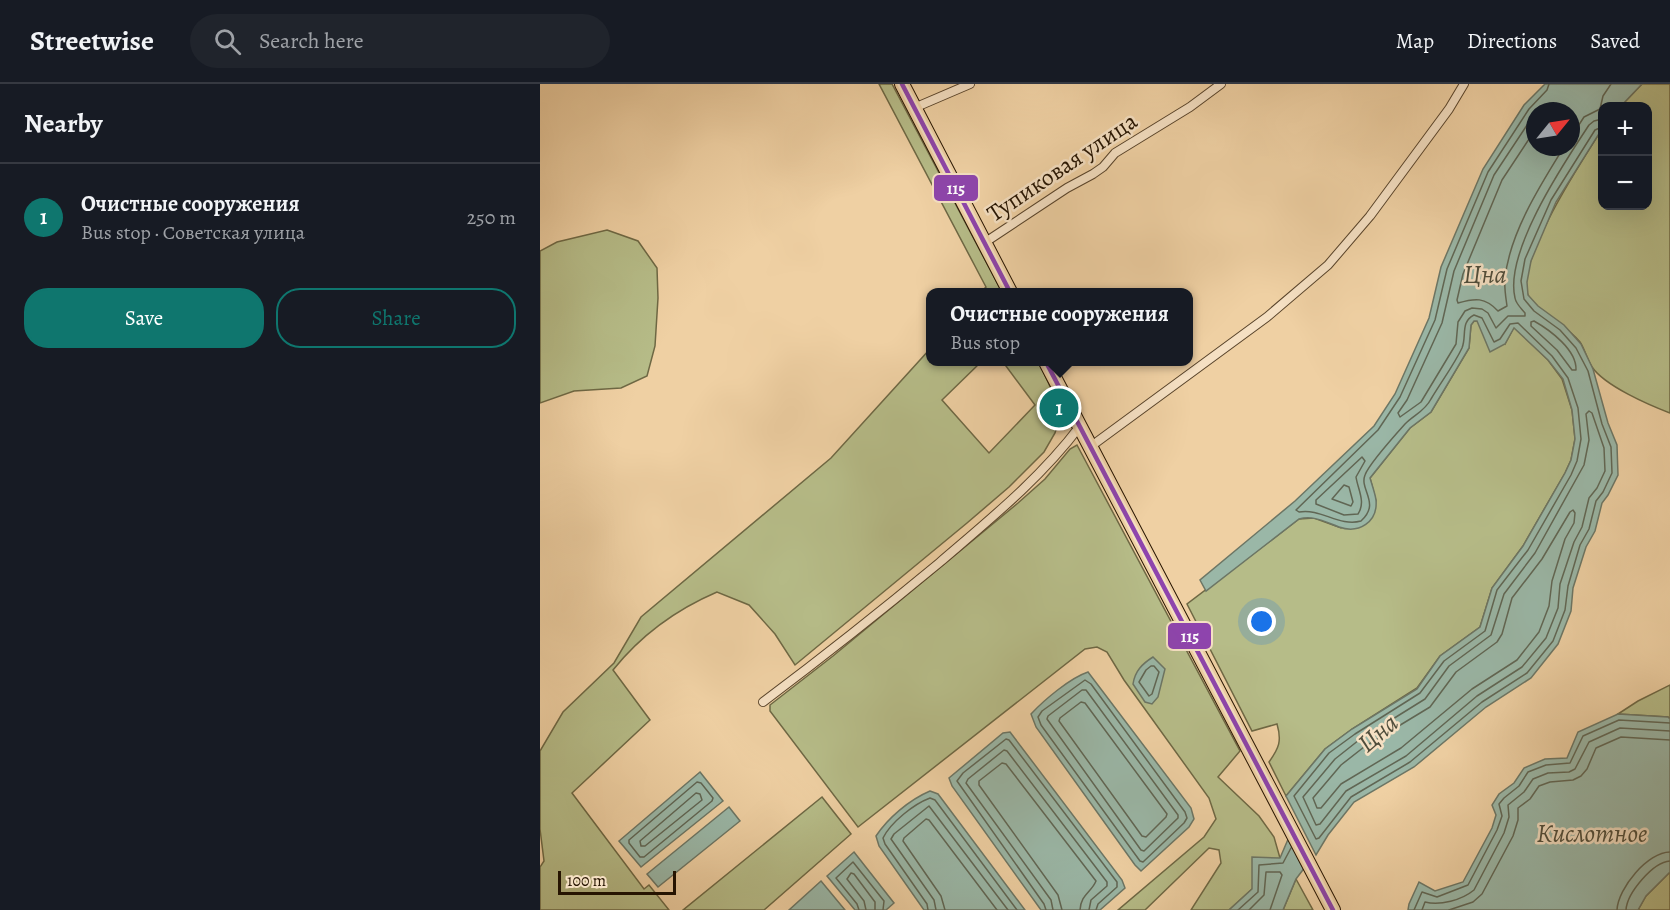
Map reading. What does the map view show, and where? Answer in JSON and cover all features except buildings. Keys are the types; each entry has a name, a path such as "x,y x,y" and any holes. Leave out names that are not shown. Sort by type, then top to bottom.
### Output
{"main road":[{"path":"902,84 1008,288"},
{"path":"1048,366 1333,910"}],"street":[{"path":"914,108 970,84"},
{"name":"Тупиковая улица","path":"984,243 1067,188 1093,174 1103,167 1115,153 1190,107 1221,84"},
{"path":"1090,447 1267,317 1328,265 1370,216 1449,109 1464,84"},
{"path":"763,702 849,638 1000,511 1047,467 1080,426"}],"green space":[{"path":"879,84 892,84 1000,288 986,287"},
{"path":"1642,84 1670,84 1670,413 1628,394 1598,374 1590,364 1580,342 1533,303 1529,297 1526,282 1530,262 1552,212 1598,136 1598,210 1652,210 1652,102 1625,102"},
{"path":"607,230 638,241 657,268 655,346 647,376 621,388 574,391 540,403 540,251 557,242"},
{"path":"1474,321 1505,344 1514,327 1548,360 1562,379 1572,410 1575,439 1571,460 1523,546 1492,588 1480,627 1440,656 1417,688 1325,749 1286,796 1269,762 1279,744 1277,724 1252,731 1187,604 1299,519 1314,518 1341,528 1376,501 1370,478 1410,428 1431,412 1469,348 1471,325"},
{"path":"926,353 926,366 977,366 942,400 989,453 1035,405 1006,366 1041,366 1056,400 1059,420 1055,433 1044,452 1009,487 967,523 795,665 775,634 749,605 717,592 673,615 635,646 613,670 650,720 572,793 644,889 649,885 669,910 540,910 540,867 544,861 540,829 540,751 563,712 614,663 641,617 831,458"},
{"path":"1077,445 1240,751 1218,777 1259,816 1274,837 1280,858 1229,910 1191,910 1221,863 1219,850 1209,848 1145,910 1118,910 1204,837 1216,819 1209,798 1124,680 1107,652 1097,647 1085,649 858,827 770,711 770,705 1018,503 1045,479 1070,449"},
{"path":"1670,685 1670,719 1618,714 1638,701"},
{"path":"822,797 851,834 764,910 683,910"},
{"path":"1670,872 1670,910 1638,910 1646,896"},
{"path":"1296,879 1313,910 1283,910"}],"water":[{"name":"Цна","path":"1545,84 1642,84 1625,102 1598,102 1598,135 1556,202 1531,261 1527,282 1528,295 1538,306 1564,325 1581,344 1593,369 1608,423 1617,445 1618,475 1602,503 1595,531 1586,547 1573,588 1571,611 1558,644 1531,678 1486,707 1414,767 1354,802 1328,835 1316,855 1286,796 1325,749 1352,729 1417,689 1440,656 1480,627 1492,588 1523,546 1571,460 1575,439 1572,410 1563,379 1548,360 1514,328 1505,344 1490,352 1477,321 1474,321 1471,325 1469,348 1431,412 1410,428 1370,478 1376,508 1366,524 1346,529 1315,518 1299,519 1206,591 1200,580 1295,501 1374,426 1395,394 1429,318 1441,267 1483,169 1526,103 1526,156 1580,156 1580,102 1527,102"},
{"path":"1153,657 1165,669 1158,697 1152,704 1145,702 1133,684 1140,668"},
{"path":"1088,672 1191,808 1194,819 1189,827 1141,871 1036,727 1031,714 1058,690"},
{"name":"Кислотное","path":"1618,714 1670,719 1670,872 1646,896 1638,910 1408,910 1419,882 1435,891 1463,882 1492,828 1496,815 1492,805 1499,794 1514,783 1524,768 1545,759 1567,758 1578,732"},
{"path":"1010,732 1122,880 1125,888 1100,910 1041,910 952,786 949,778 1003,733"},
{"path":"700,772 723,801 641,867 619,841"},
{"path":"930,791 938,794 1025,910 924,910 879,846 876,836 900,810 914,799"},
{"path":"729,807 740,821 658,887 647,874"},
{"path":"1295,823 1312,858 1296,879 1283,910 1229,910 1252,889 1252,857 1280,858"},
{"path":"854,852 894,903 886,910 855,910 827,876"},
{"path":"821,881 845,910 789,910"}],"transit line":[{"name":"115","path":"902,84 1008,288"},
{"name":"115","path":"1048,366 1333,910"}],"place":[{"name":"Очистные сооружения","path":"1059,408"}]}
